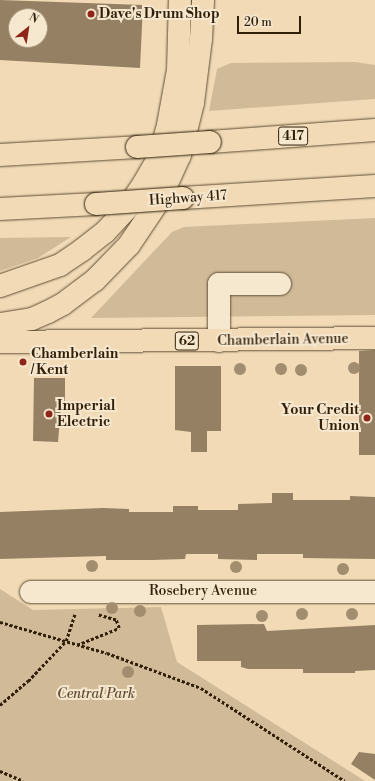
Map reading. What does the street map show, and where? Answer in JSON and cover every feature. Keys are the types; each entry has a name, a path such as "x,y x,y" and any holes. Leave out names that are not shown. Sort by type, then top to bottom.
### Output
{"main road":[{"path":"0,286 60,265 82,250 105,232 128,207 144,183 158,157 168,126 178,70 180,0"},
{"path":"0,324 32,319 63,304 78,293 112,264 153,211 172,176 193,103 201,39 203,0"},
{"name":"417","path":"0,155 375,130"},
{"name":"Highway 417","path":"0,209 375,186"},
{"name":"Chamberlain Avenue","path":"0,342 219,341 375,338"}],"street":[{"path":"219,341 219,284 280,284"},
{"name":"Rosebery Avenue","path":"31,592 375,592"}],"path":[{"path":"0,705 28,681 66,641 76,610"},
{"path":"77,645 119,628 116,620 96,615"},
{"path":"0,622 66,641 201,688 345,781"},
{"path":"0,771 23,781"}],"green space":[{"path":"355,62 375,65 375,99 209,111 217,69 231,63"},
{"path":"375,218 375,315 91,318 172,232 184,227"},
{"path":"71,237 38,258 0,271 0,238"},
{"name":"Central Park","path":"0,589 33,610 161,607 177,662 365,781 0,781"}],"building":[{"path":"0,0 143,5 140,68 0,60"},
{"name":"Your Credit Union","path":"375,350 375,455 359,455 359,351"},
{"path":"175,366 221,366 221,431 207,431 207,452 191,452 191,432 175,430"},
{"name":"Imperial Electric","path":"34,378 65,378 65,405 61,406 58,442 33,441"},
{"path":"272,493 293,493 293,500 350,500 350,496 375,497 375,559 303,558 303,554 257,554 257,560 218,559 218,554 186,554 185,559 152,560 106,560 106,556 0,559 0,512 103,508 129,509 129,512 173,512 173,506 198,506 198,510 238,510 238,504 272,503"},
{"path":"264,624 267,631 375,625 375,670 355,671 355,673 303,673 303,669 248,669 241,667 241,661 197,661 197,625"},
{"path":"359,752 375,754 375,780 351,764"}],"place":[{"name":"Dave's Drum Shop","path":"91,14"},
{"name":"Chamberlain / Kent","path":"23,362"},
{"name":"Imperial Electric","path":"49,414"},
{"name":"Your Credit Union","path":"367,418"}]}
